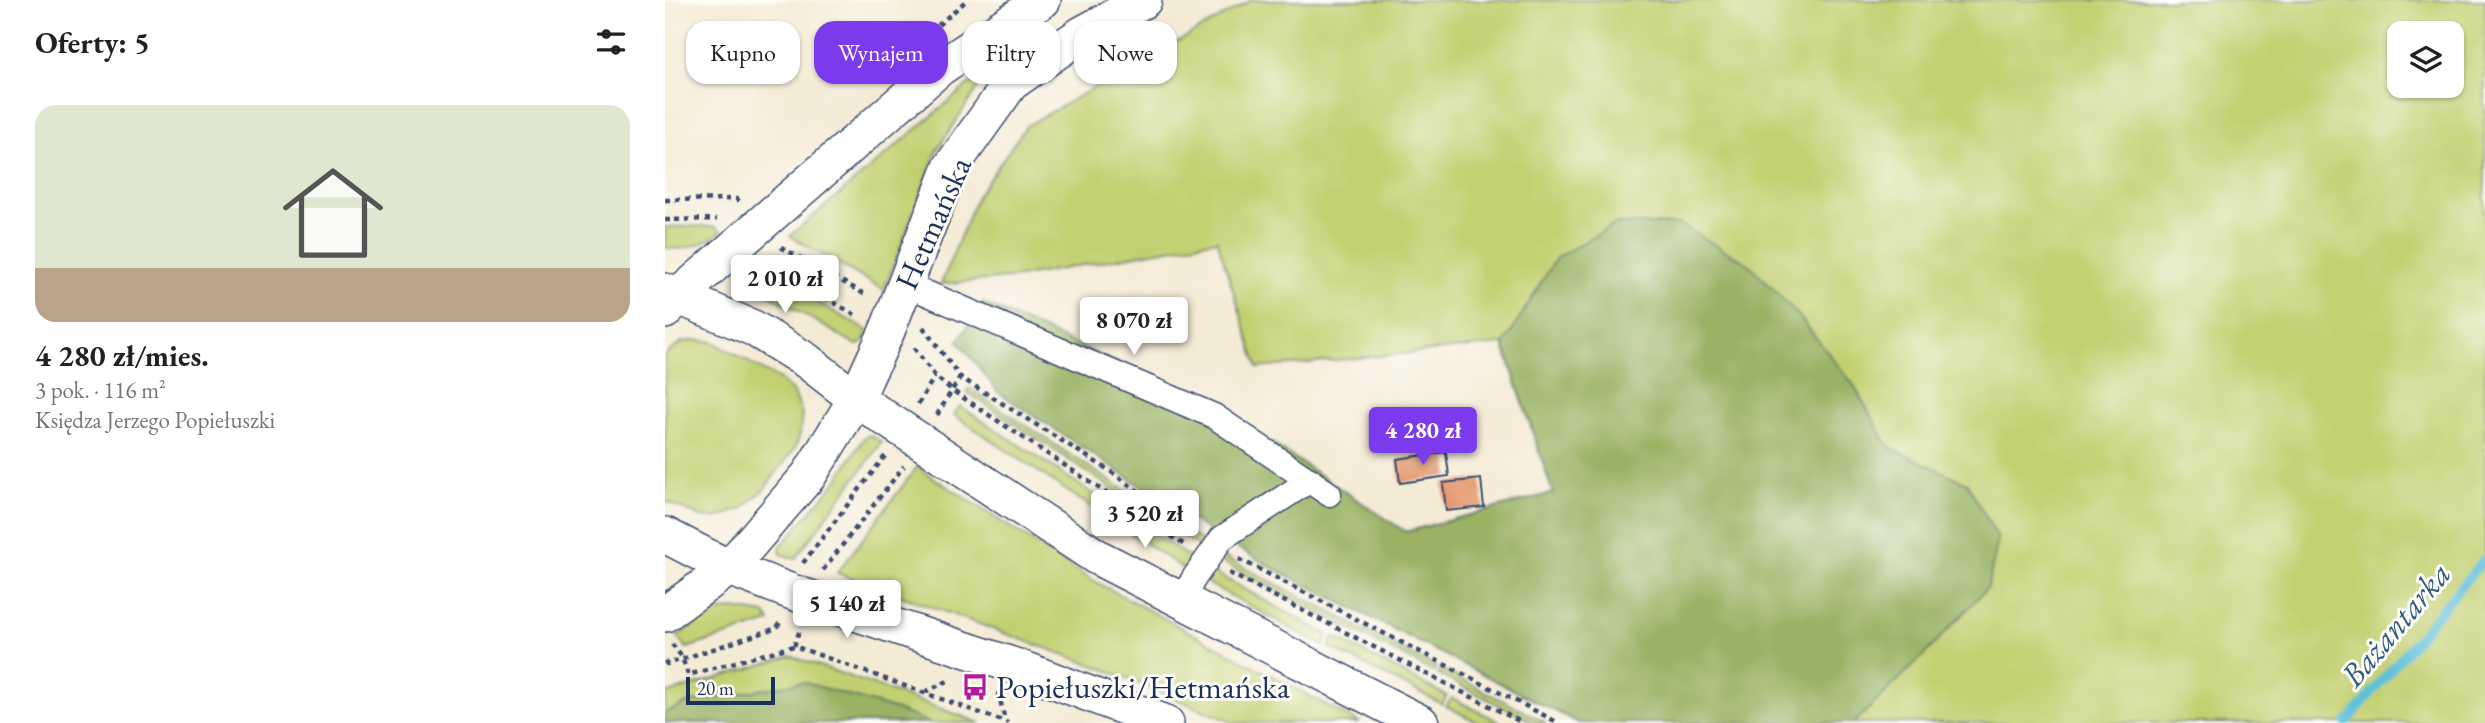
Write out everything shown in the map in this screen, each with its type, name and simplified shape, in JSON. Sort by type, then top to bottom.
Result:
[{"type":"main road","points":[[669,299],[940,68],[1043,0]]},
{"type":"main road","points":[[1093,21],[1110,0]]},
{"type":"main road","name":"Hetmańska","points":[[1106,21],[1144,0]]},
{"type":"main road","name":"Hetmańska","points":[[665,614],[729,568],[809,475],[856,399],[896,308],[951,167],[1011,83],[1074,40]]},
{"type":"main road","points":[[669,299],[753,328],[807,361],[856,399],[1097,557],[1421,723]]},
{"type":"main road","points":[[665,535],[729,568],[1018,667],[1166,723]]},
{"type":"street","points":[[896,308],[1214,416],[1319,487],[1222,538],[1182,600]]},
{"type":"path","points":[[665,200],[737,199],[762,261],[870,324],[896,308]]},
{"type":"path","points":[[665,220],[718,219],[752,231],[878,302],[917,318],[960,377],[1107,469],[1217,547],[1274,579],[1559,723]]},
{"type":"path","points":[[666,663],[777,628],[904,466],[911,435],[935,376],[905,337],[896,308]]},
{"type":"path","points":[[795,646],[804,561],[886,455],[911,435],[960,377]]},
{"type":"path","points":[[682,657],[688,675],[795,646],[1007,723]]},
{"type":"path","points":[[924,693],[952,678],[963,682]]},
{"type":"path","points":[[987,691],[999,695],[1007,723]]},
{"type":"green space","points":[[1252,0],[2485,0],[2485,723],[1579,723],[1271,567],[1553,493],[1503,344],[1258,368],[1217,240],[1019,277],[941,284],[977,196],[1026,126],[1101,84],[1177,84],[1177,42]]},
{"type":"green space","points":[[969,84],[980,84],[937,150],[884,290],[790,236]]},
{"type":"green space","points":[[1616,224],[1679,224],[1749,264],[1797,314],[1853,384],[1889,447],[1967,483],[1998,539],[1988,587],[1926,653],[1854,723],[1579,723],[1271,567],[1209,531],[998,392],[958,341],[983,303],[1217,407],[1406,532],[1553,493],[1504,344],[1556,258]]},
{"type":"green space","points":[[714,226],[722,231],[703,242],[680,249],[665,247],[665,227]]},
{"type":"green space","points":[[755,267],[868,331],[863,343],[855,344],[748,282],[747,275]]},
{"type":"green space","points":[[682,342],[713,342],[780,380],[794,393],[802,414],[795,448],[764,489],[742,509],[716,518],[701,517],[665,501],[665,355]]},
{"type":"green space","points":[[969,388],[1207,545],[1203,549],[967,392]]},
{"type":"green space","points":[[960,406],[1195,561],[1185,570],[954,415]]},
{"type":"green space","points":[[870,435],[882,442],[795,559],[781,554],[780,547],[835,483],[864,438]]},
{"type":"green space","points":[[917,467],[1092,580],[1360,723],[1234,723],[1104,669],[837,573]]},
{"type":"green space","points":[[1222,556],[1436,667],[1434,672],[1246,575],[1219,560]]},
{"type":"green space","points":[[1213,572],[1328,635],[1324,646],[1209,584],[1209,577]]},
{"type":"green space","points":[[735,609],[765,614],[770,622],[687,648],[677,637],[713,612]]},
{"type":"green space","points":[[1334,637],[1447,696],[1442,704],[1329,647]]},
{"type":"green space","points":[[791,656],[981,723],[665,723],[665,694]]},
{"type":"green space","points":[[1441,669],[1546,723],[1535,723],[1438,674]]},
{"type":"green space","points":[[803,682],[897,710],[929,723],[665,723],[665,713],[687,703]]},
{"type":"green space","points":[[1452,698],[1502,723],[1479,723],[1446,706]]},
{"type":"building","points":[[1148,299],[1152,326],[1103,332],[1099,305]]},
{"type":"building","points":[[1465,415],[1469,446],[1439,450],[1435,419]]},
{"type":"building","points":[[1446,452],[1449,476],[1400,483],[1397,459]]},
{"type":"building","points":[[1481,479],[1484,507],[1446,511],[1443,483]]},
{"type":"waterway","name":"Bażantarka","points":[[2346,723],[2485,558]]},
{"type":"place","name":"Popiełuszki/Hetmańska","points":[[975,687]]}]
